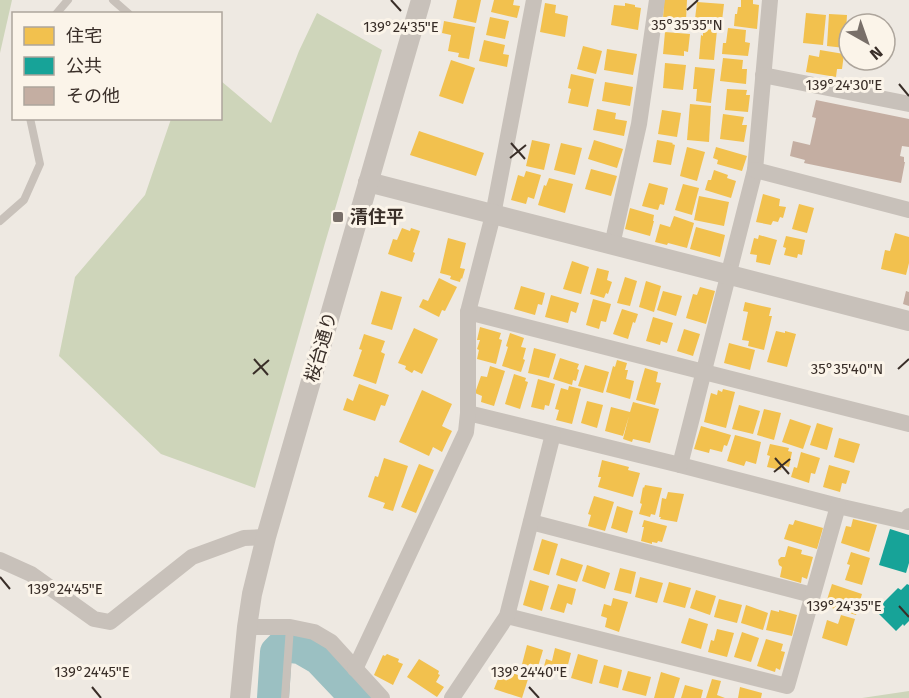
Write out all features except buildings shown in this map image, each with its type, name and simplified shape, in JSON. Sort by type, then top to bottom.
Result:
[{"type":"street","name":"桜台通り","points":[[240,698],[252,594],[266,537],[421,0]]},
{"type":"street","points":[[355,669],[466,432],[468,312],[493,215],[534,0]]},
{"type":"street","points":[[612,245],[639,124],[657,0]]},
{"type":"street","points":[[680,465],[755,170],[770,0]]},
{"type":"street","points":[[763,75],[909,104]]},
{"type":"street","points":[[755,170],[909,210]]},
{"type":"street","points":[[368,182],[909,321]]},
{"type":"street","points":[[468,312],[909,424]]},
{"type":"street","points":[[468,413],[838,506],[908,522],[909,516]]},
{"type":"street","points":[[452,698],[507,616],[554,434]]},
{"type":"street","points":[[507,616],[787,686],[838,506]]},
{"type":"street","points":[[531,522],[812,595]]},
{"type":"street","points":[[0,560],[31,574],[94,619],[110,622],[192,557],[244,538],[266,537]]},
{"type":"street","points":[[247,627],[290,633],[314,632],[331,642],[382,698]]},
{"type":"lane","points":[[58,12],[68,0]]},
{"type":"lane","points":[[113,0],[127,12]]},
{"type":"lane","points":[[0,221],[24,200],[40,164],[30,120]]},
{"type":"lane","points":[[285,698],[290,633]]},
{"type":"green space","points":[[0,0],[12,0],[0,53]]},
{"type":"green space","points":[[317,13],[382,50],[255,488],[161,454],[59,356],[75,277],[145,195],[171,120],[222,120],[222,82],[271,123],[299,51]]},
{"type":"green space","points":[[909,691],[909,698],[862,698]]},
{"type":"water","points":[[280,641],[301,641],[320,651],[336,666],[361,698],[350,698],[314,660],[299,654],[281,653]]},
{"type":"waterway","points":[[273,698],[276,652],[282,646],[300,648],[319,659],[356,698]]},
{"type":"place","name":"清住平","points":[[338,217]]}]
